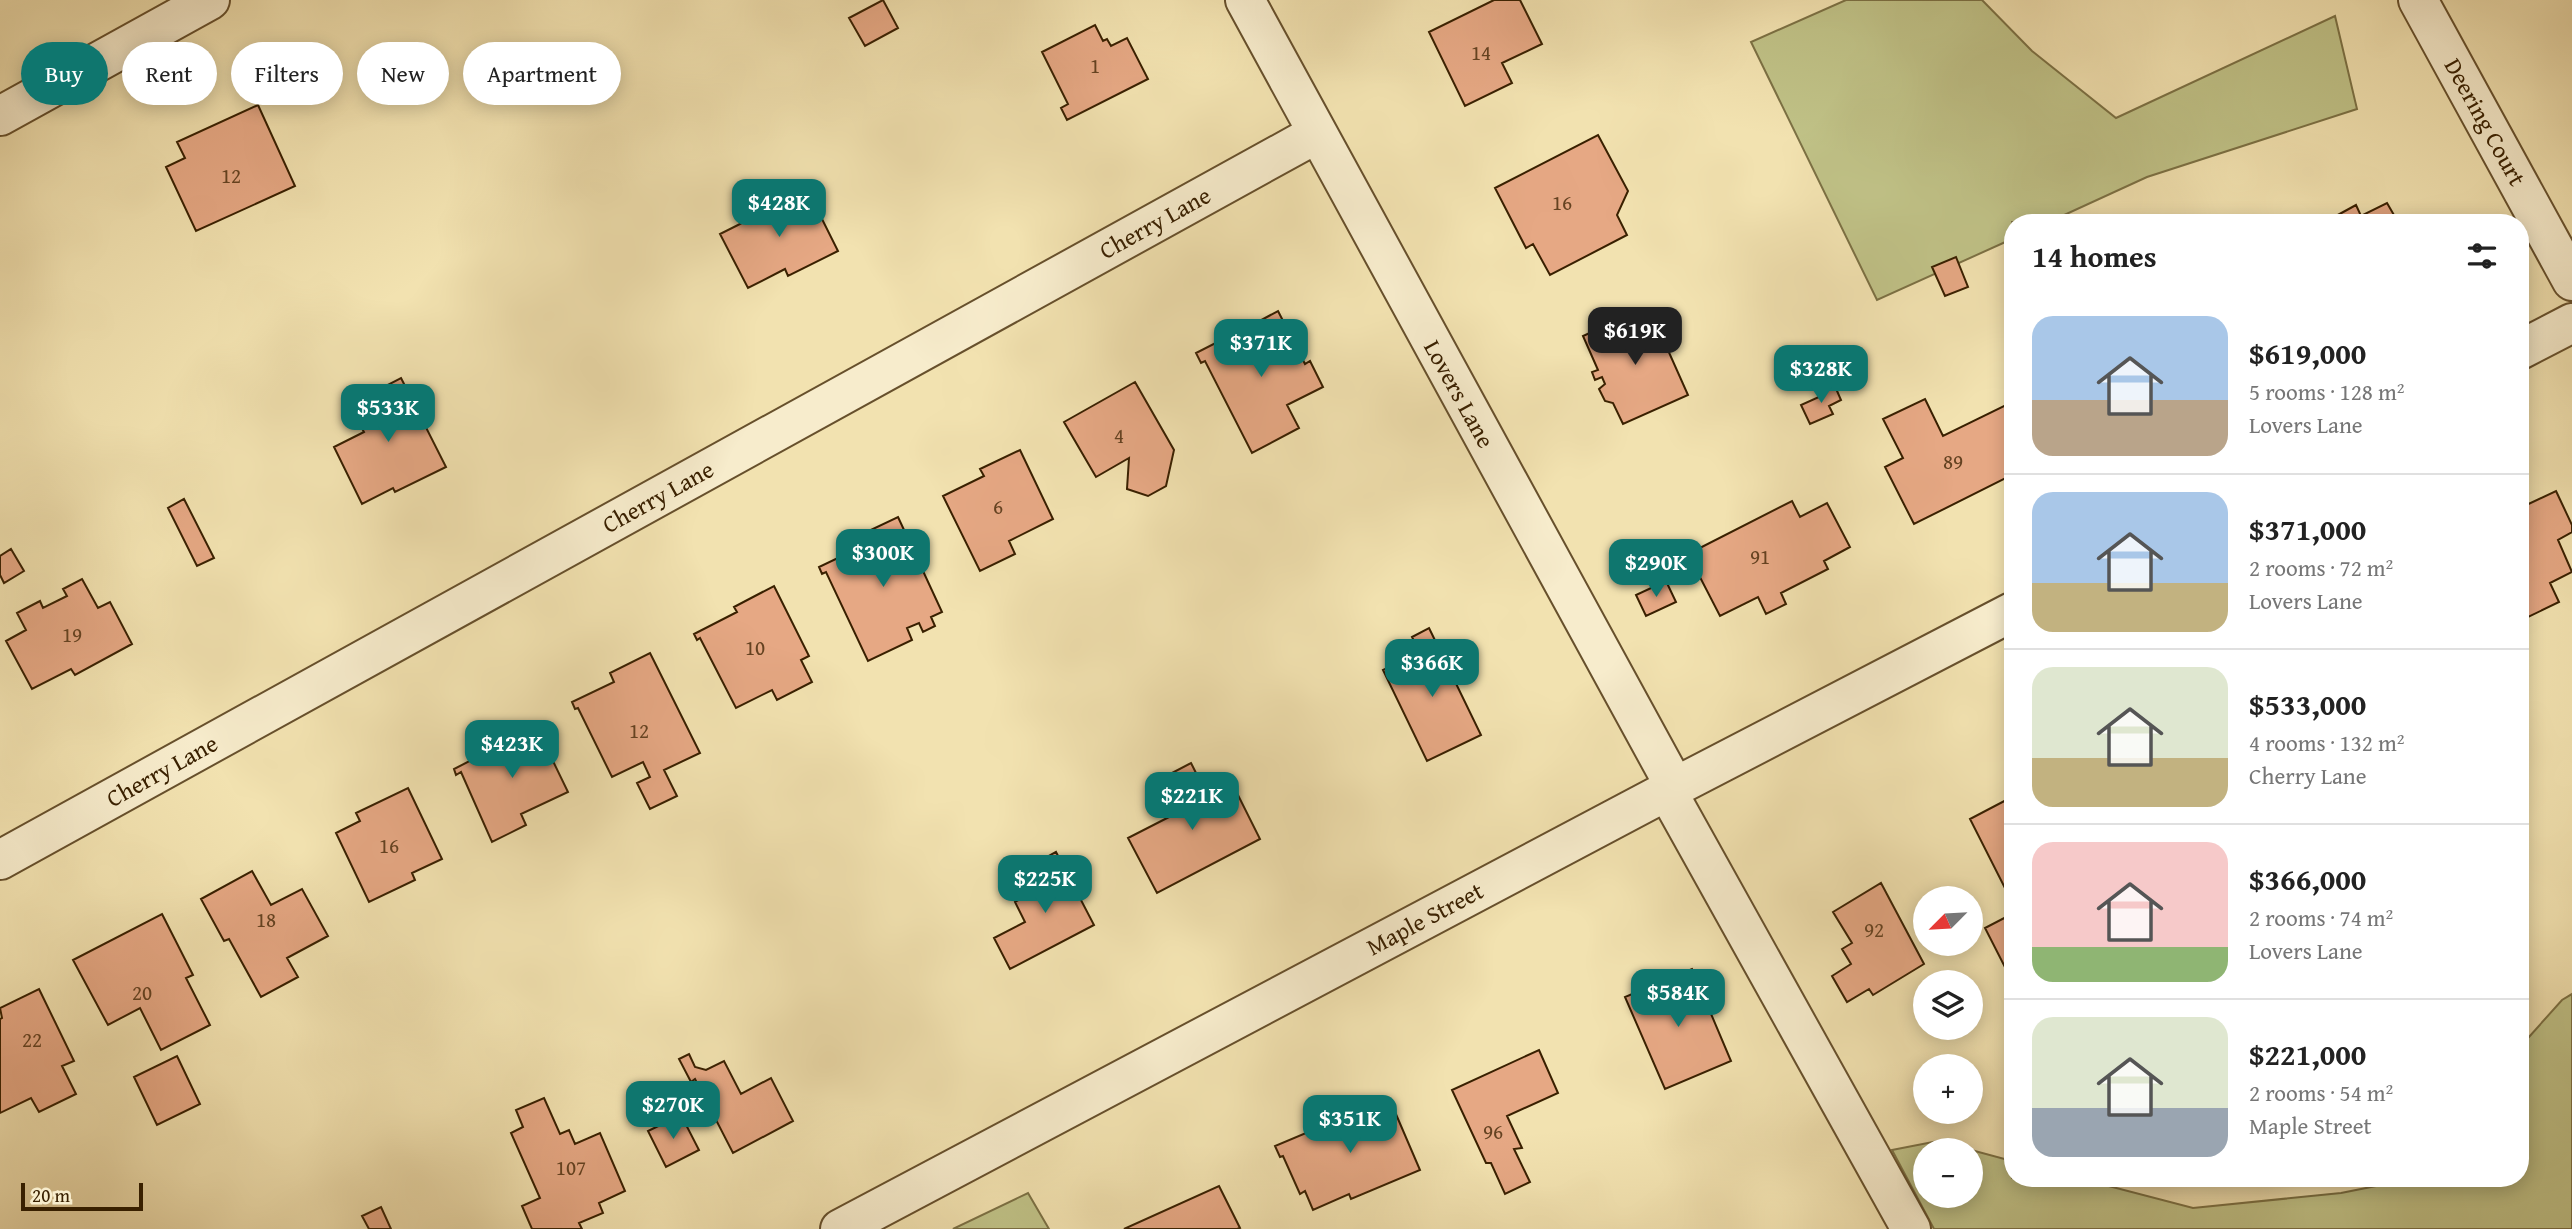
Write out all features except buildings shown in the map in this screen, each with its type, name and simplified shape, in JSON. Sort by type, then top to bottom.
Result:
[{"type":"street","points":[[0,116],[210,0]]},
{"type":"street","name":"Lovers Lane","points":[[1245,0],[1911,1229]]},
{"type":"street","name":"Deering Court","points":[[2418,0],[2572,281]]},
{"type":"street","name":"Cherry Lane","points":[[0,860],[1317,134]]},
{"type":"street","points":[[2529,345],[2572,323]]},
{"type":"street","name":"Maple Street","points":[[840,1229],[1671,789],[2004,616]]},
{"type":"green space","points":[[1846,0],[1982,0],[2032,51],[2116,118],[2335,16],[2357,109],[2147,177],[2066,214],[2004,214],[2004,243],[1877,300],[1751,42]]},
{"type":"green space","points":[[2572,994],[2572,1229],[1934,1229],[1923,1208],[1983,1208],[1983,1153],[2004,1159],[2004,1187],[2112,1187],[2193,1208],[2341,1193],[2371,1187],[2529,1187],[2529,1037],[2562,1000]]},
{"type":"green space","points":[[1913,1146],[1913,1190],[1892,1150]]},
{"type":"green space","points":[[1028,1193],[1049,1229],[953,1229]]}]
